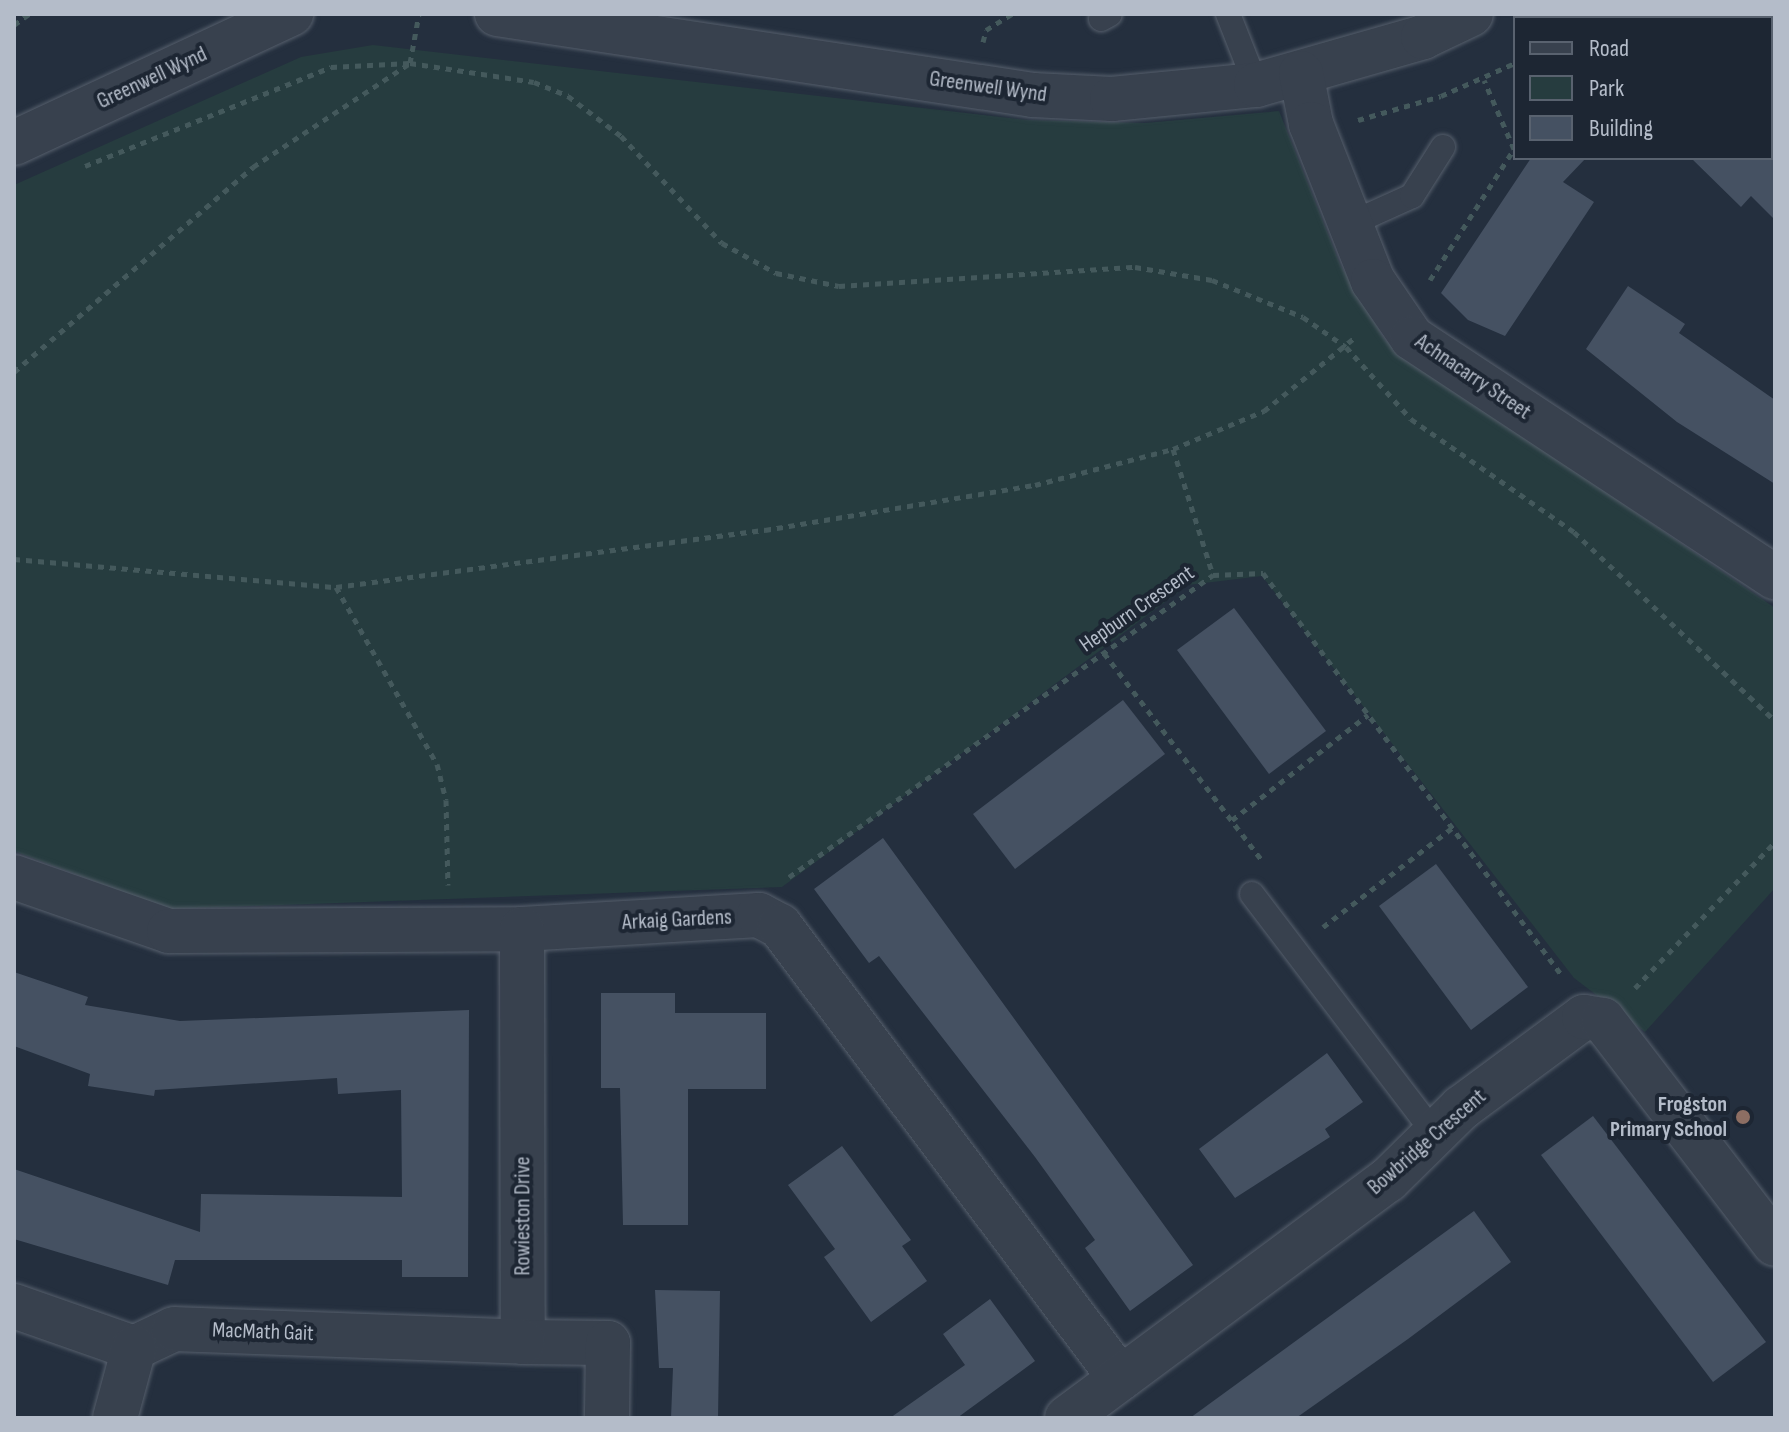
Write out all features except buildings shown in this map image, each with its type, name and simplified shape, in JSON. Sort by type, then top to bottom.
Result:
[{"type":"street","name":"Greenwell Wynd","points":[[14,143],[291,14]]},
{"type":"street","name":"Greenwell Wynd","points":[[499,14],[1033,95],[1112,99],[1256,85],[1301,73],[1471,14]]},
{"type":"street","name":"Achnacarry Street","points":[[1301,73],[1315,133],[1350,224],[1391,309],[1412,338],[1775,577]]},
{"type":"street","name":"Arkaig Gardens","points":[[14,877],[169,931],[522,929],[759,915],[780,926],[1120,1378]]},
{"type":"street","name":"Rowieston Drive","points":[[522,929],[523,1342]]},
{"type":"street","name":"Bowbridge Crescent","points":[[1067,1418],[1388,1180],[1435,1134],[1594,1019]]},
{"type":"street","points":[[1594,1019],[1775,1244]]},
{"type":"street","points":[[14,1306],[134,1348],[115,1418]]},
{"type":"street","name":"MacMath Gait","points":[[134,1348],[174,1329],[523,1342]]},
{"type":"street","points":[[523,1342],[608,1343],[607,1418]]},
{"type":"lane","points":[[1228,14],[1256,85]]},
{"type":"lane","points":[[1350,224],[1412,196],[1443,147]]},
{"type":"lane","points":[[1252,894],[1435,1134]]},
{"type":"path","points":[[14,25],[29,14]]},
{"type":"path","points":[[14,372],[253,167],[410,63],[419,14]]},
{"type":"path","points":[[71,172],[331,67],[410,63],[534,82],[568,96],[621,136],[722,243],[776,273],[839,286],[1135,267],[1212,280],[1303,317],[1346,347],[1411,419],[1574,532],[1775,721]]},
{"type":"path","points":[[1315,133],[1484,80],[1513,64]]},
{"type":"path","points":[[1484,80],[1513,147]]},
{"type":"path","points":[[14,559],[336,587],[765,530],[1035,485],[1173,449],[1264,411],[1434,275],[1513,151]]},
{"type":"path","points":[[1173,449],[1213,575]]},
{"type":"path","name":"Hepburn Crescent","points":[[759,915],[783,881],[1213,575],[1263,573],[1594,1019]]},
{"type":"path","points":[[336,587],[437,764],[446,800],[448,930]]},
{"type":"path","points":[[1104,653],[1266,866]]},
{"type":"path","points":[[1232,820],[1368,715]]},
{"type":"path","points":[[1294,949],[1452,828]]},
{"type":"path","points":[[1594,1019],[1775,842]]},
{"type":"green space","points":[[373,45],[1027,120],[1145,123],[1279,111],[1340,264],[1385,340],[1775,608],[1775,888],[1645,1032],[1574,978],[1262,576],[1188,585],[782,887],[168,909],[14,851],[14,185],[301,57]]},
{"type":"place","name":"Frogston Primary School","points":[[1743,1117]]}]
